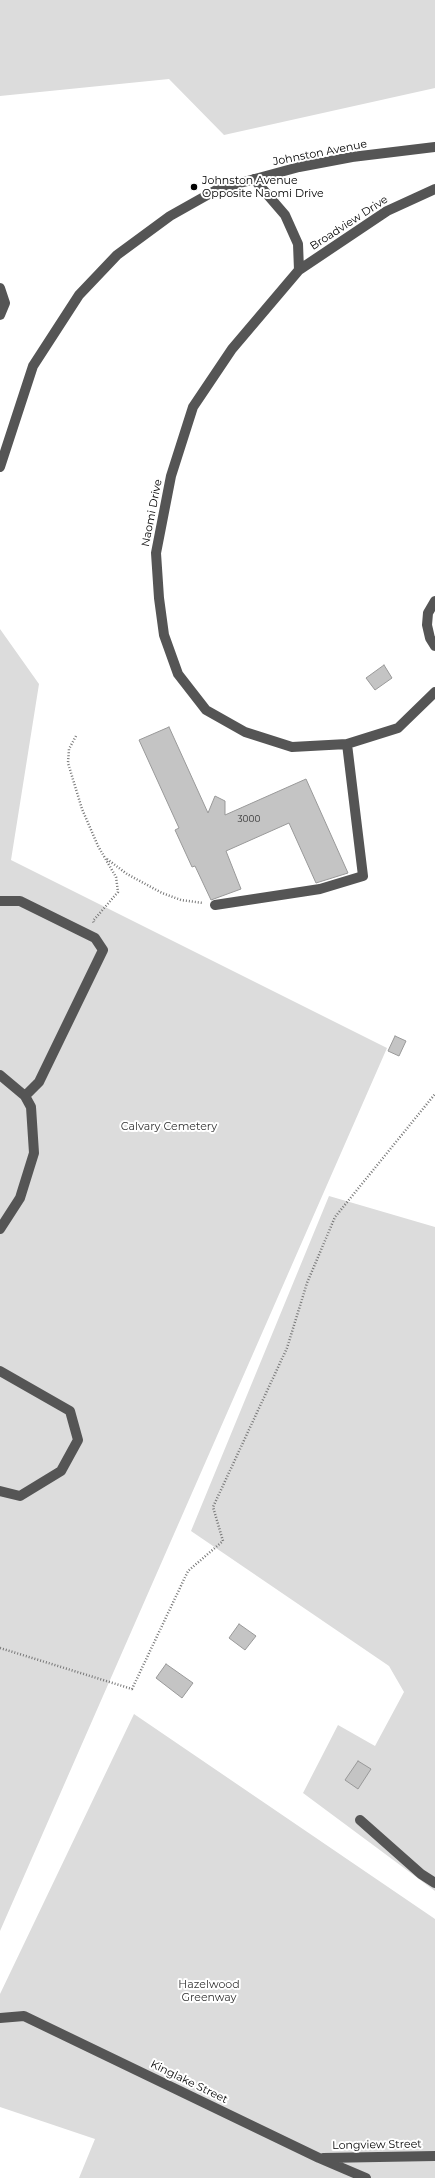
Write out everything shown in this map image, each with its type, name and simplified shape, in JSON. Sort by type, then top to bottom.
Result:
[{"type":"street","name":"Johnston Avenue","points":[[0,467],[4,444],[33,366],[79,295],[117,255],[170,216],[218,189],[299,166],[352,157],[435,148]]},
{"type":"street","points":[[254,179],[286,215],[298,244],[299,270]]},
{"type":"street","name":"Broadview Drive","points":[[299,270],[387,211],[435,189]]},
{"type":"street","name":"Naomi Drive","points":[[299,270],[232,349],[193,407],[171,476],[156,553],[159,598],[164,635],[178,674],[206,710],[244,732],[292,747],[347,744],[398,728],[435,692]]},
{"type":"street","points":[[0,288],[5,303],[0,315]]},
{"type":"street","points":[[435,601],[428,613],[427,625],[430,638],[435,646]]},
{"type":"street","points":[[215,905],[320,889],[363,876],[347,744]]},
{"type":"street","points":[[0,901],[20,901],[95,938],[103,950],[40,1082],[25,1096]]},
{"type":"street","points":[[0,1074],[25,1096],[31,1107],[34,1153],[20,1198],[0,1229]]},
{"type":"street","points":[[0,1371],[70,1411],[78,1440],[60,1471],[20,1496],[0,1492]]},
{"type":"street","points":[[360,1820],[421,1874],[435,1883]]},
{"type":"street","name":"Kinglake Street","points":[[0,2018],[24,2016],[319,2158],[366,2178]]},
{"type":"street","name":"Longview Street","points":[[319,2158],[435,2156]]},
{"type":"path","points":[[76,736],[69,749],[68,763],[82,809],[98,846],[116,877],[118,892],[93,921],[95,938]]},
{"type":"path","points":[[105,858],[127,874],[162,893],[181,900],[215,905]]},
{"type":"path","points":[[0,1648],[132,1689],[188,1571],[223,1541],[213,1507],[287,1348],[307,1283],[335,1217],[435,1094]]},
{"type":"green space","points":[[0,0],[435,0],[435,88],[224,135],[169,79],[0,96]]},
{"type":"green space","name":"Calvary Cemetery","points":[[0,629],[39,684],[11,860],[387,1048],[0,1931]]},
{"type":"green space","points":[[329,1196],[435,1227],[435,1891],[303,1793],[338,1725],[375,1746],[404,1692],[389,1666],[191,1531]]},
{"type":"green space","name":"Hazelwood Greenway","points":[[134,1714],[435,1919],[435,2178],[79,2178],[95,2139],[0,2107],[0,1994]]},
{"type":"building","points":[[384,665],[392,678],[375,690],[366,678]]},
{"type":"building","points":[[169,727],[208,813],[215,796],[225,801],[225,815],[306,779],[348,873],[316,883],[289,823],[226,851],[241,889],[211,900],[195,866],[192,867],[175,830],[179,828],[139,740]]},
{"type":"building","points":[[395,1036],[406,1041],[399,1056],[388,1051]]},
{"type":"building","points":[[239,1624],[256,1636],[245,1650],[229,1638]]},
{"type":"building","points":[[166,1664],[193,1683],[182,1698],[156,1678]]},
{"type":"building","points":[[358,1761],[371,1769],[358,1789],[345,1780]]},
{"type":"place","name":"Johnston Avenue Opposite Naomi Drive","points":[[194,187]]}]
